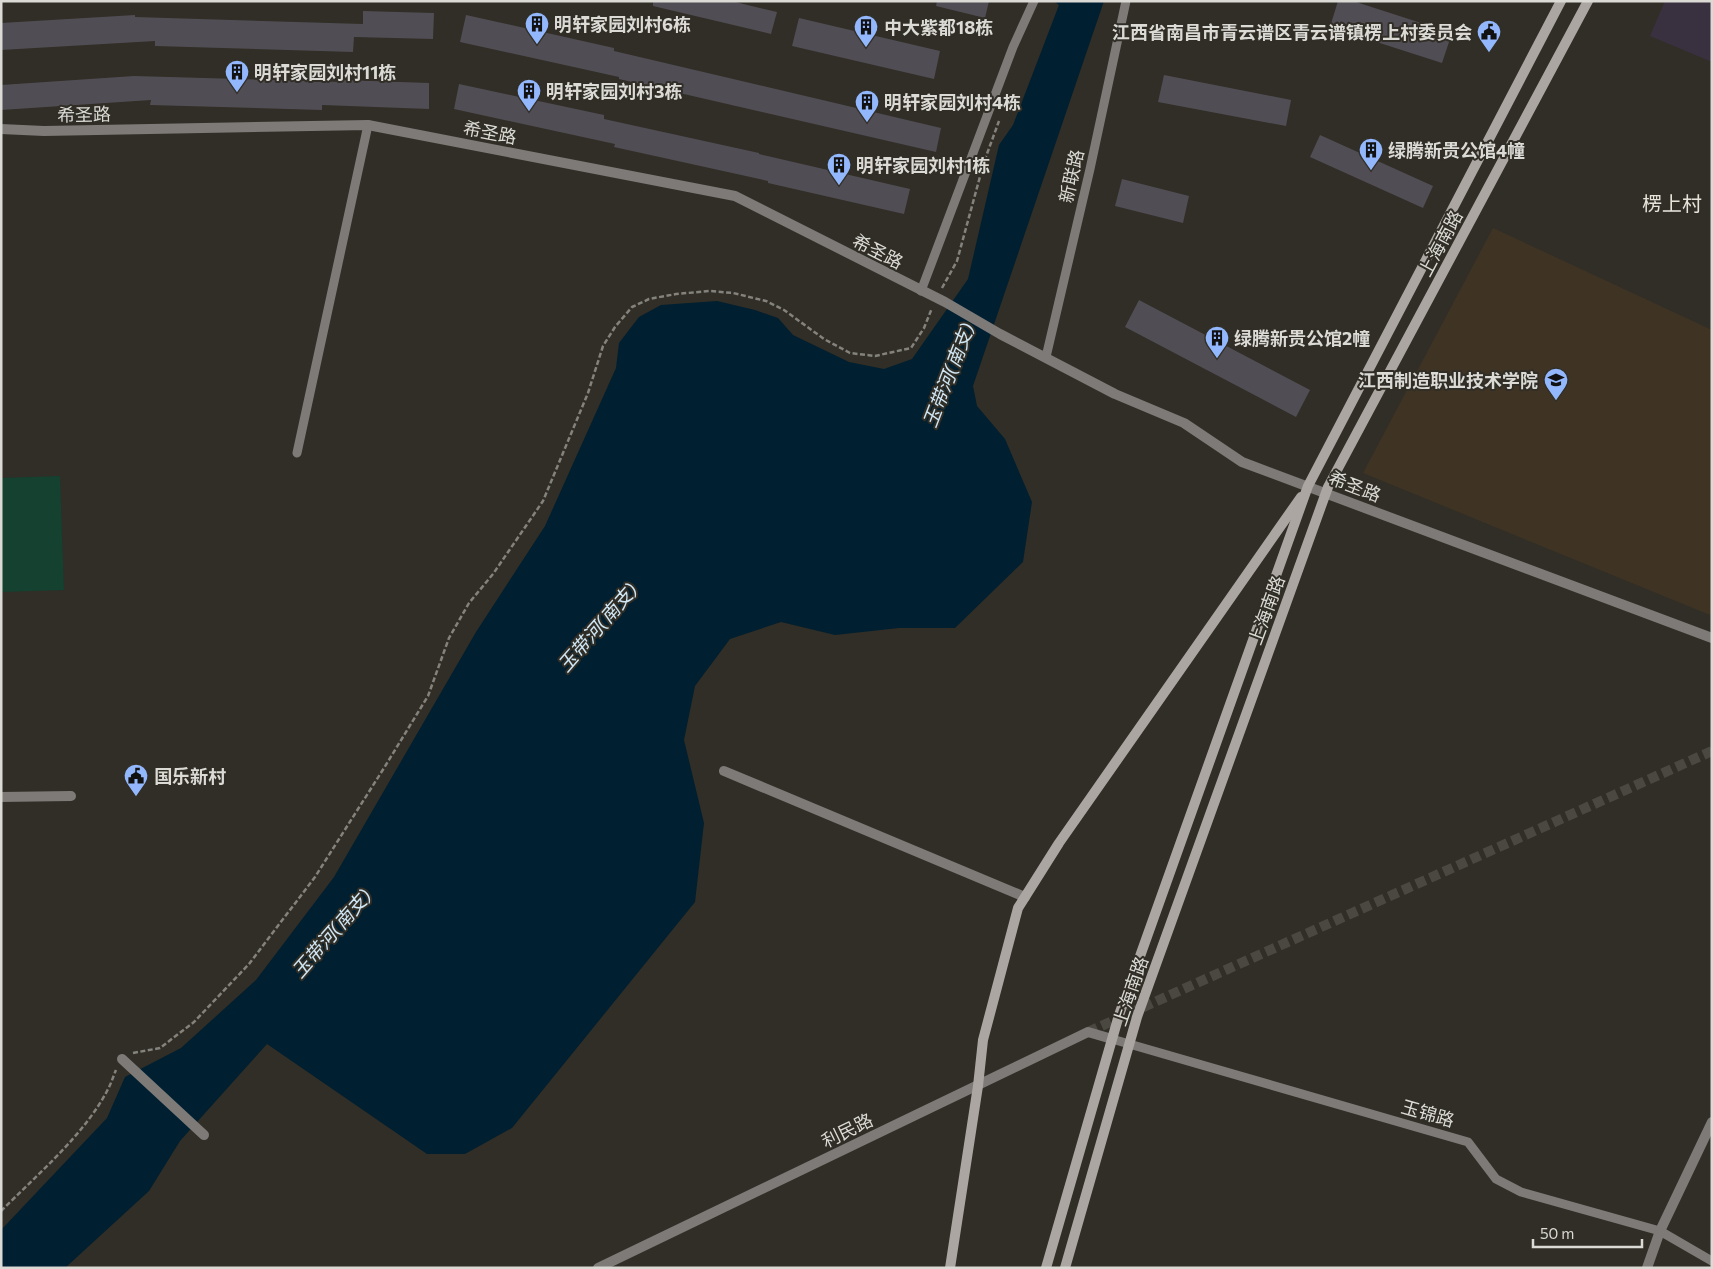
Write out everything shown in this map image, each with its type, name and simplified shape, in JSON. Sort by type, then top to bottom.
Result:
[{"type":"main road","name":"上海南路","points":[[950,1268],[978,1086],[983,1040],[1018,908],[1059,843],[1308,486],[1561,1]]},
{"type":"main road","name":"上海南路","points":[[1065,1268],[1140,1008],[1326,492],[1588,1]]},
{"type":"main road","name":"上海南路","points":[[1046,1268],[1122,1005],[1308,486]]},
{"type":"street","name":"希圣路","points":[[1,129],[44,131],[368,125],[735,196],[940,300],[1000,334],[1115,394],[1184,422],[1242,462],[1712,638]]},
{"type":"street","points":[[724,771],[1025,897]]},
{"type":"street","points":[[1,797],[71,796]]},
{"type":"street","name":"利民路","points":[[598,1268],[1088,1032],[1112,1039]]},
{"type":"street","points":[[122,1059],[204,1134]]},
{"type":"street","points":[[1647,1268],[1660,1231],[1712,1122]]},
{"type":"lane","points":[[921,291],[1013,47],[1034,1]]},
{"type":"lane","name":"新联路","points":[[1046,357],[1090,169],[1126,1]]},
{"type":"lane","points":[[297,453],[368,125]]},
{"type":"lane","name":"玉锦路","points":[[1112,1039],[1468,1142],[1496,1179],[1521,1192],[1660,1231],[1712,1260]]},
{"type":"path","points":[[1,1211],[67,1146],[96,1109],[122,1059],[130,1053],[160,1048],[194,1022],[249,964],[315,877],[428,696],[449,638],[469,603],[494,574],[543,501],[588,393],[603,346],[615,327],[632,307],[649,299],[676,294],[710,291],[733,293],[766,301],[784,310],[824,339],[850,353],[875,356],[911,348],[940,300],[957,261],[984,162],[1000,117]]},
{"type":"shaded area","points":[[1665,1],[1712,1],[1712,62],[1650,36]]},
{"type":"shaded area","name":"江西制造职业技术学院","points":[[1493,228],[1712,330],[1712,610],[1710,615],[1363,473]]},
{"type":"green space","points":[[60,476],[64,590],[1,592],[1,478]]},
{"type":"water","name":"玉带河(南支)","points":[[1054,1],[1104,1],[973,386],[977,406],[1005,439],[1032,502],[1023,562],[955,628],[899,628],[835,635],[781,622],[730,639],[695,686],[684,740],[704,823],[695,902],[512,1128],[465,1154],[427,1154],[267,1044],[180,1141],[149,1191],[65,1268],[1,1268],[1,1230],[107,1118],[125,1077],[181,1048],[256,980],[334,877],[476,632],[545,526],[616,368],[619,343],[639,317],[661,305],[717,301],[755,310],[778,318],[793,335],[849,362],[884,369],[912,359],[968,279],[999,145],[1013,125],[1059,5]]},
{"type":"building","points":[[653,1],[731,1],[777,12],[771,34],[653,6]]},
{"type":"building","points":[[937,1],[989,1],[985,18],[936,6]]},
{"type":"building","points":[[1338,1],[1353,1],[1452,33],[1442,63],[1330,27]]},
{"type":"building","points":[[363,11],[434,13],[433,39],[354,37],[353,52],[155,46],[155,41],[1,50],[1,23],[135,15],[135,17],[363,24]]},
{"type":"building","points":[[466,15],[614,48],[614,51],[941,128],[936,152],[619,79],[619,77],[460,42]]},
{"type":"building","name":"中大紫都18栋","points":[[799,18],[940,51],[934,79],[792,46]]},
{"type":"building","points":[[1164,75],[1291,100],[1286,126],[1158,102]]},
{"type":"building","points":[[134,76],[429,83],[429,109],[322,105],[322,110],[150,105],[151,100],[1,110],[1,85]]},
{"type":"building","points":[[459,84],[604,115],[604,119],[910,189],[904,214],[768,183],[768,181],[614,147],[615,144],[454,109]]},
{"type":"building","name":"绿腾新贵公馆4幢","points":[[1320,135],[1433,186],[1423,208],[1310,157]]},
{"type":"building","points":[[1122,179],[1189,196],[1183,223],[1115,206]]},
{"type":"building","name":"绿腾新贵公馆2幢","points":[[1139,300],[1310,390],[1296,417],[1125,327]]},
{"type":"tunnel","points":[[1088,1032],[1712,751]]},
{"type":"place","name":"明轩家园刘村6栋","points":[[537,45]]},
{"type":"place","name":"中大紫都18栋","points":[[866,48]]},
{"type":"place","name":"江西省南昌市青云谱区青云谱镇楞上村委员会","points":[[1489,53]]},
{"type":"place","name":"明轩家园刘村11栋","points":[[237,93]]},
{"type":"place","name":"明轩家园刘村3栋","points":[[529,112]]},
{"type":"place","name":"明轩家园刘村4栋","points":[[867,123]]},
{"type":"place","name":"绿腾新贵公馆4幢","points":[[1371,171]]},
{"type":"place","name":"明轩家园刘村1栋","points":[[839,186]]},
{"type":"place","name":"绿腾新贵公馆2幢","points":[[1217,359]]},
{"type":"place","name":"江西制造职业技术学院","points":[[1556,401]]},
{"type":"place","name":"国乐新村","points":[[136,797]]},
{"type":"district","name":"楞上村","points":[[1672,203]]}]
